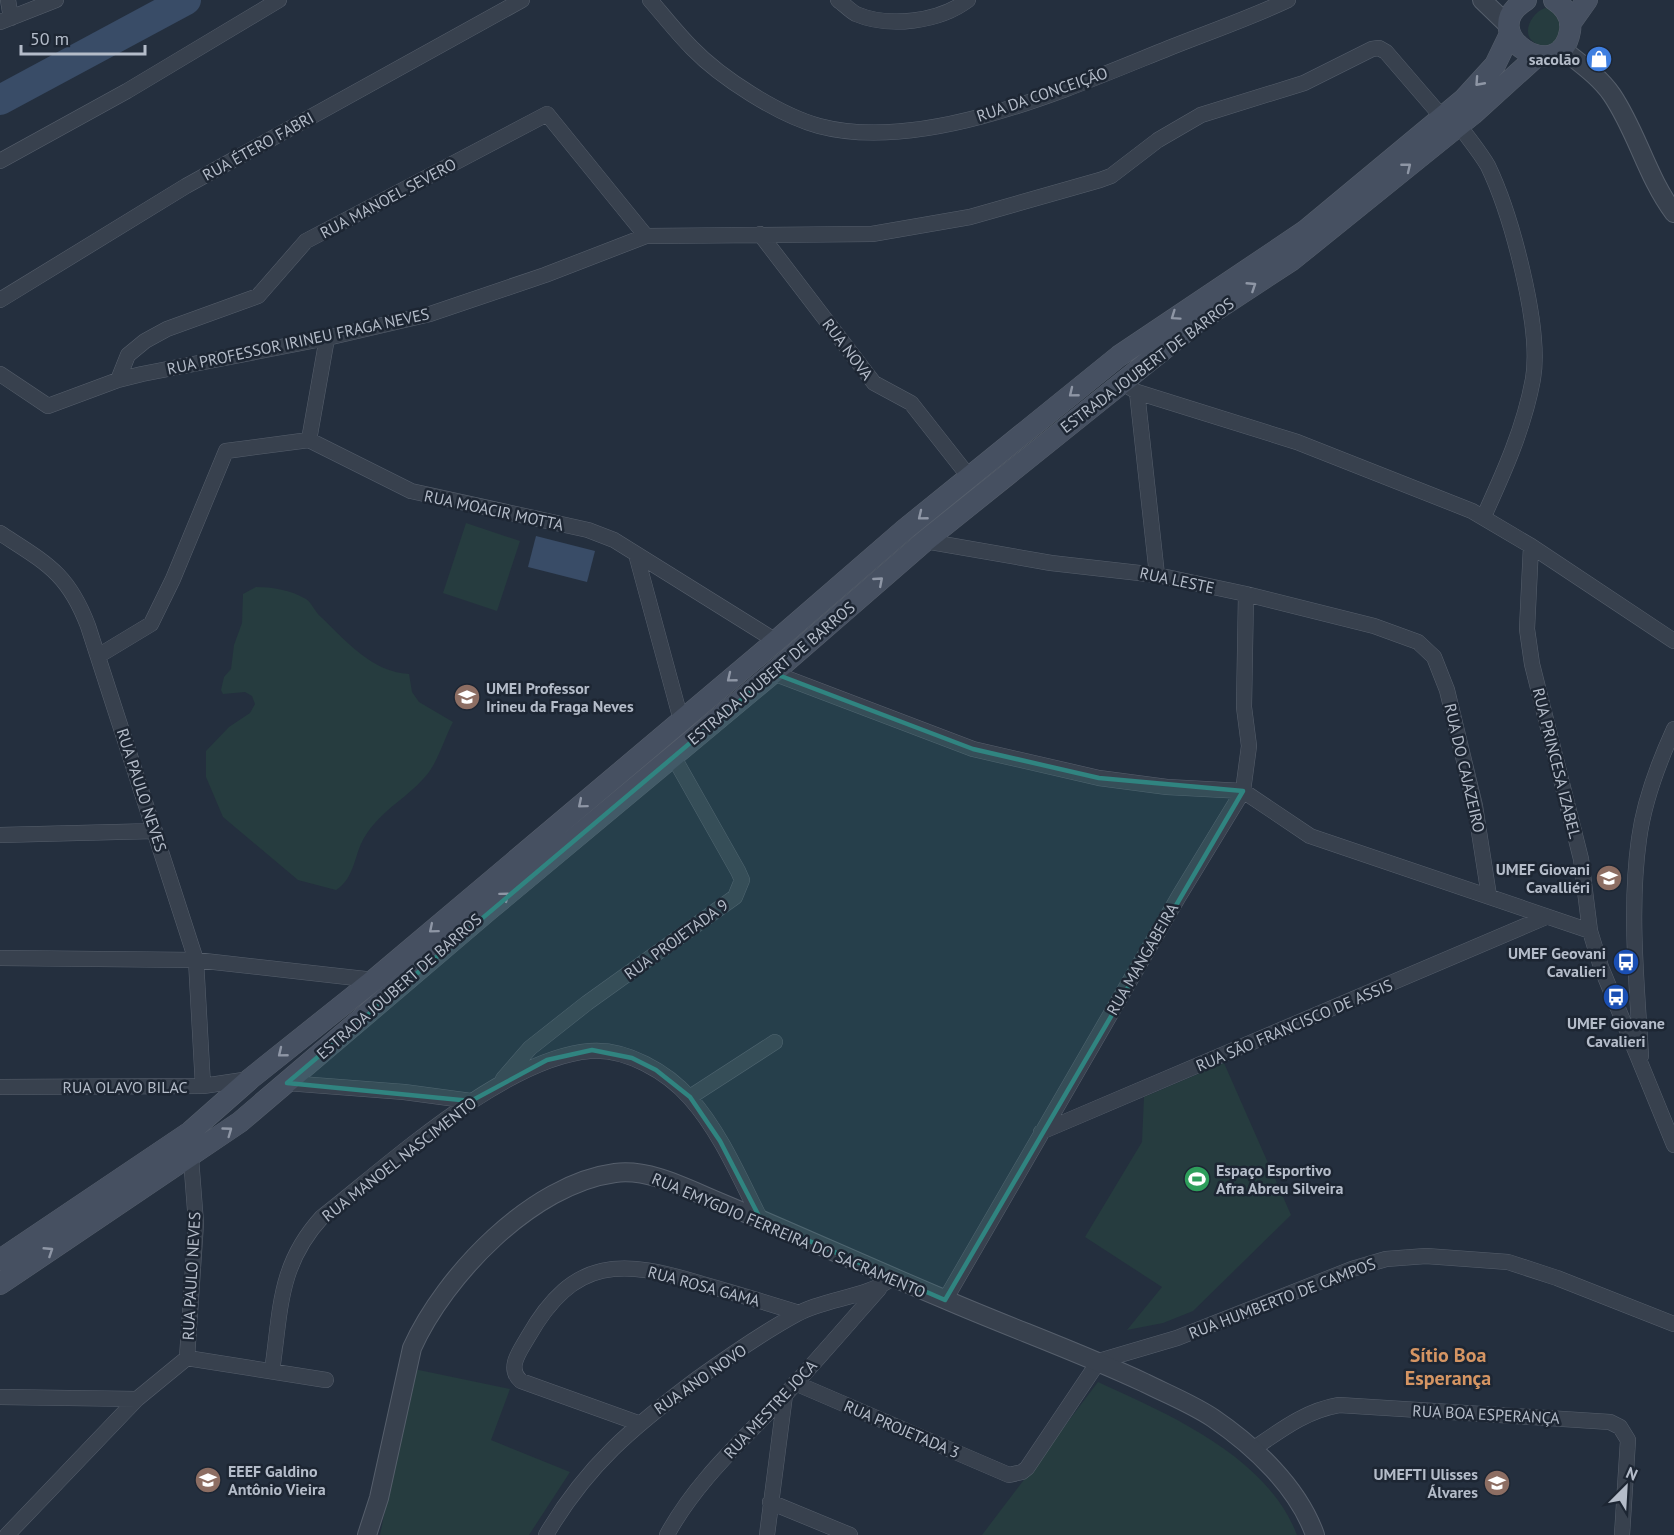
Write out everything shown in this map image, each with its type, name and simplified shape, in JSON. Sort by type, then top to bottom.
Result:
[{"type":"main road","name":"ESTRADA JOUBERT DE BARROS","points":[[0,1284],[191,1158],[240,1122],[773,673],[925,541],[1129,387],[1199,321],[1292,260],[1450,121],[1464,99],[1495,64],[1510,30],[1512,14],[1526,0]]},
{"type":"main road","points":[[1554,0],[1562,5],[1570,24]]},
{"type":"main road","points":[[1510,30],[1516,45],[1526,53],[1538,56],[1550,55],[1561,48],[1569,33],[1570,24],[1587,0]]},
{"type":"main road","name":"ESTRADA JOUBERT DE BARROS","points":[[0,1260],[190,1132],[249,1079],[374,980],[681,720],[1119,356],[1305,231],[1538,56]]},
{"type":"street","points":[[8,0],[5,20],[56,0]]},
{"type":"street","points":[[0,162],[127,91],[279,0]]},
{"type":"street","name":"RUA ÉTERO FABRI","points":[[0,300],[186,186],[522,0]]},
{"type":"street","name":"RUA DA CONCEIÇÃO","points":[[650,0],[692,49],[713,66],[776,107],[818,125],[857,132],[900,132],[990,114],[1119,68],[1288,0]]},
{"type":"street","points":[[838,0],[855,14],[894,23],[924,18],[968,0]]},
{"type":"street","points":[[1482,0],[1510,30]]},
{"type":"street","name":"RUA PROFESSOR IRINEU FRAGA NEVES","points":[[0,374],[48,406],[118,380],[327,338],[430,314],[545,275],[646,236],[872,234],[970,217],[1060,193],[1111,176],[1158,140],[1202,115],[1304,83],[1372,49],[1379,48],[1386,52],[1450,121],[1487,165],[1509,218],[1532,326],[1534,377],[1520,434],[1484,516]]},
{"type":"street","points":[[1561,48],[1611,92],[1630,124],[1664,200],[1674,213]]},
{"type":"street","name":"RUA MANOEL SEVERO","points":[[118,380],[128,355],[145,341],[167,329],[258,296],[306,242],[547,114],[646,236]]},
{"type":"street","name":"RUA NOVA","points":[[760,234],[874,383],[911,403],[970,478]]},
{"type":"street","points":[[98,656],[151,624],[173,579],[226,452],[309,440],[327,338]]},
{"type":"street","points":[[1157,575],[1129,387],[1307,445],[1484,516],[1674,641]]},
{"type":"street","name":"RUA MOACIR MOTTA","points":[[309,440],[334,450],[411,491],[588,530],[614,540],[776,641]]},
{"type":"street","name":"RUA PAULO NEVES","points":[[0,533],[55,570],[69,585],[79,602],[195,960],[203,1086]]},
{"type":"street","name":"RUA LESTE","points":[[925,541],[1051,563],[1157,575],[1246,594],[1397,633],[1423,646]]},
{"type":"street","name":"RUA PRINCESA IZABEL","points":[[1531,546],[1527,629],[1532,664],[1581,859],[1590,931],[1601,967],[1674,1145]]},
{"type":"street","points":[[636,555],[681,720]]},
{"type":"street","name":"RUA MANGABEIRA","points":[[945,1300],[1041,1132],[1243,791],[1249,746],[1244,707],[1246,594]]},
{"type":"street","name":"RUA DO CAJAZEIRO","points":[[1423,646],[1434,657],[1448,690],[1475,806],[1489,896]]},
{"type":"street","points":[[773,673],[973,749],[1099,778],[1167,787],[1243,791],[1310,836],[1590,931]]},
{"type":"street","points":[[1641,1068],[1636,953],[1639,840],[1657,768],[1674,729]]},
{"type":"street","name":"RUA PROJETADA 9","points":[[498,1086],[530,1048],[587,1003],[735,897],[742,880],[673,756]]},
{"type":"street","points":[[0,835],[155,831]]},
{"type":"street","name":"RUA SÃO FRANCISCO DE ASSIS","points":[[1041,1132],[1546,917]]},
{"type":"street","points":[[0,958],[195,960],[374,980]]},
{"type":"street","points":[[690,1097],[775,1042]]},
{"type":"street","name":"RUA MANOEL NASCIMENTO","points":[[272,1371],[285,1281],[303,1237],[322,1217],[471,1101],[547,1060],[592,1050],[632,1058],[656,1070],[690,1097],[720,1141],[761,1220]]},
{"type":"street","name":"RUA OLAVO BILAC","points":[[0,1087],[203,1086],[249,1079]]},
{"type":"street","points":[[286,1083],[404,1092],[471,1101]]},
{"type":"street","name":"RUA PAULO NEVES","points":[[187,1358],[196,1223],[191,1158]]},
{"type":"street","name":"RUA EMYGDIO FERREIRA DO SACRAMENTO","points":[[367,1535],[379,1498],[412,1348],[422,1326],[438,1301],[507,1226],[534,1204],[585,1179],[617,1172],[648,1175],[761,1220],[945,1300],[1099,1361],[1210,1416],[1253,1449],[1297,1499],[1315,1535]]},
{"type":"street","points":[[0,1245],[23,1245]]},
{"type":"street","name":"RUA HUMBERTO DE CAMPOS","points":[[1099,1361],[1177,1338],[1352,1269],[1386,1259],[1426,1256],[1508,1262],[1557,1278],[1674,1324]]},
{"type":"street","name":"RUA ROSA GAMA","points":[[638,1423],[521,1381],[513,1368],[532,1330],[553,1300],[582,1278],[609,1269],[633,1267],[667,1273],[799,1313]]},
{"type":"street","name":"RUA ANO NOVO","points":[[546,1535],[582,1481],[638,1423],[732,1354],[799,1313],[879,1288],[894,1277]]},
{"type":"street","name":"RUA MESTRE JOCA","points":[[667,1535],[681,1509],[730,1450],[785,1395],[879,1288]]},
{"type":"street","points":[[7,1535],[137,1400],[187,1358],[326,1380]]},
{"type":"street","name":"RUA PROJETADA 3","points":[[795,1383],[1010,1475],[1027,1468],[1099,1361]]},
{"type":"street","points":[[767,1535],[785,1395]]},
{"type":"street","points":[[0,1397],[137,1400]]},
{"type":"street","name":"RUA BOA ESPERANÇA","points":[[1253,1449],[1296,1419],[1317,1409],[1339,1405],[1610,1422],[1620,1427],[1628,1440],[1622,1535]]},
{"type":"street","points":[[770,1502],[850,1535]]},
{"type":"highlighted area","points":[[773,673],[973,749],[1099,778],[1243,791],[945,1300],[761,1220],[720,1141],[690,1097],[656,1070],[632,1058],[592,1050],[547,1060],[471,1101],[287,1083]]},
{"type":"green space","points":[[1545,8],[1562,15],[1560,44],[1542,46],[1533,42],[1529,37],[1531,20]]},
{"type":"green space","points":[[466,523],[520,541],[497,611],[443,593]]},
{"type":"green space","points":[[256,587],[294,593],[306,599],[319,615],[360,654],[383,668],[409,674],[412,692],[419,702],[453,722],[429,772],[371,828],[364,838],[347,879],[336,890],[298,880],[223,817],[206,777],[206,751],[229,727],[250,713],[255,704],[252,696],[245,692],[223,694],[221,690],[224,677],[231,669],[234,645],[242,623],[243,594]]},
{"type":"green space","name":"Espaço Esportivo Afra Abreu Silveira","points":[[1224,1063],[1291,1215],[1193,1311],[1163,1323],[1127,1330],[1162,1287],[1085,1237],[1142,1142],[1144,1097]]},
{"type":"green space","points":[[414,1369],[510,1389],[491,1440],[570,1472],[529,1535],[380,1535]]},
{"type":"green space","points":[[1098,1382],[1184,1424],[1239,1460],[1263,1482],[1283,1507],[1297,1535],[982,1535]]},
{"type":"water","points":[[536,536],[595,551],[587,582],[528,567]]},
{"type":"waterway","points":[[0,100],[186,0]]},
{"type":"place","name":"sacolão","points":[[1599,59]]},
{"type":"place","name":"UMEI Professor Irineu da Fraga Neves","points":[[467,697]]},
{"type":"place","name":"UMEF Giovani Cavalliéri","points":[[1609,878]]},
{"type":"place","name":"UMEF Geovani Cavalieri","points":[[1626,962]]},
{"type":"place","name":"UMEF Giovane Cavalieri","points":[[1616,997]]},
{"type":"place","name":"Espaço Esportivo Afra Abreu Silveira","points":[[1197,1179]]},
{"type":"place","name":"EEEF Galdino Antônio Vieira","points":[[208,1480]]},
{"type":"place","name":"UMEFTI Ulisses Álvares","points":[[1497,1483]]},
{"type":"district","name":"Sítio Boa Esperança","points":[[1448,1366]]}]
